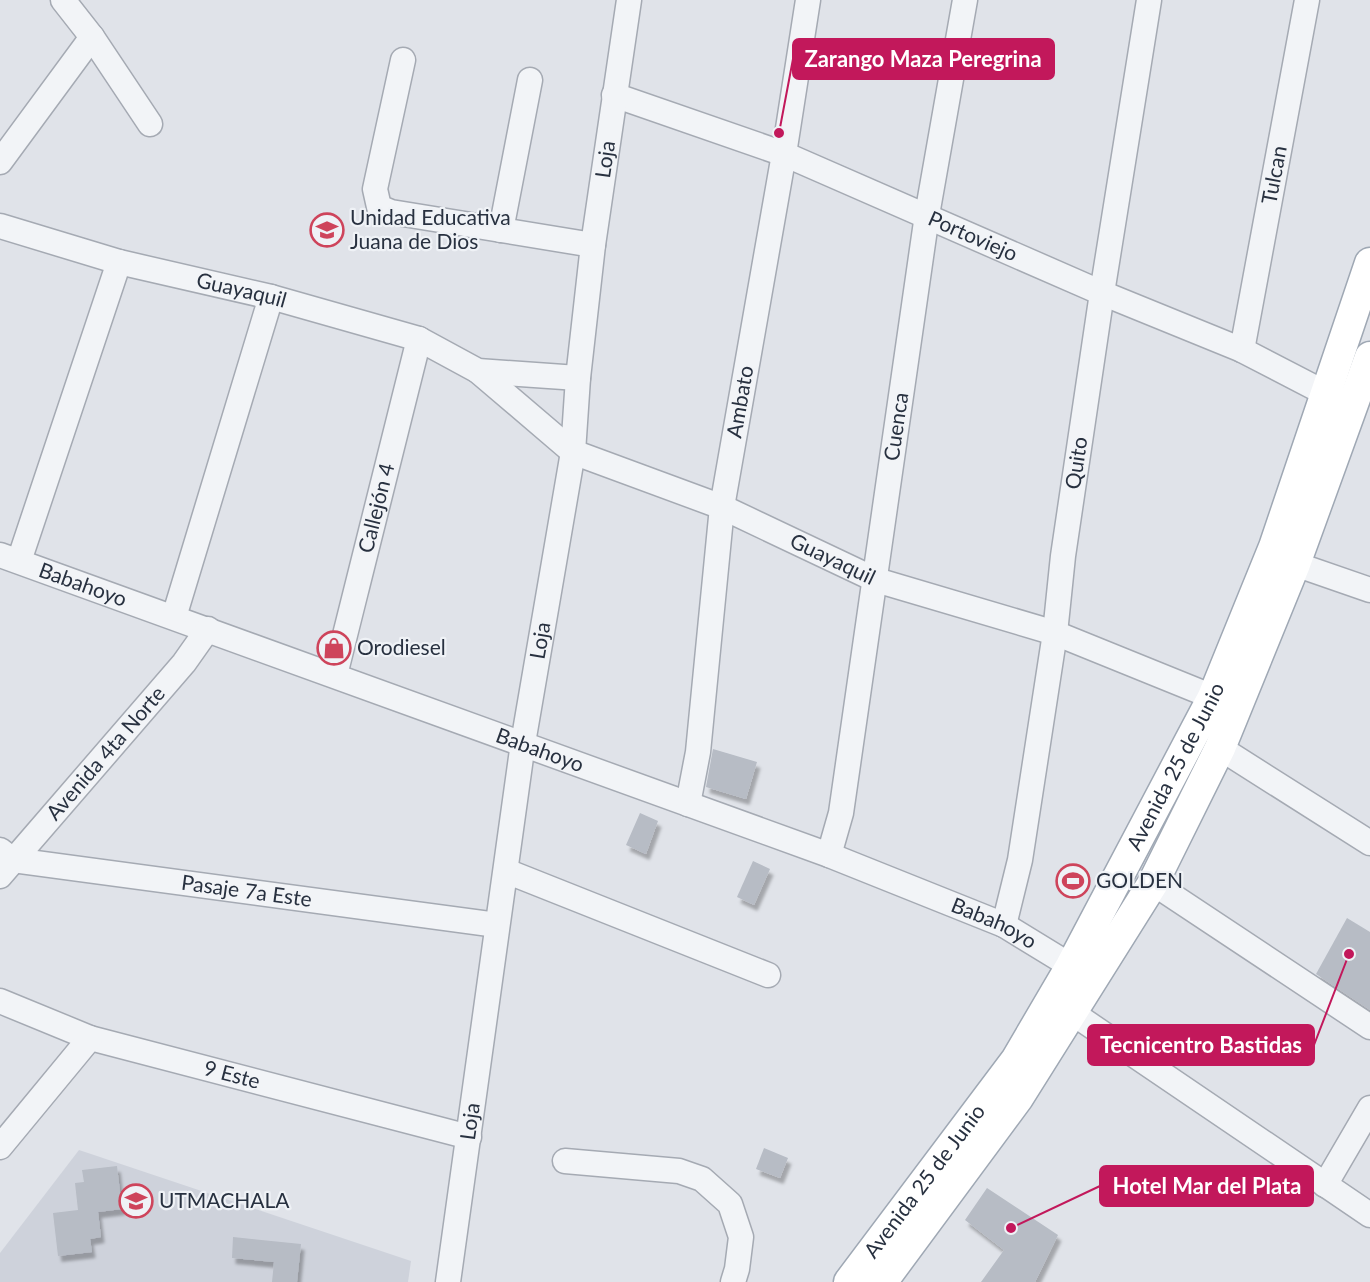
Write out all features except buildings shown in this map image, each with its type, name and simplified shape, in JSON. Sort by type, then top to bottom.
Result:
[{"type":"main road","name":"Avenida 25 de Junio","points":[[849,1282],[1016,1060],[1071,966],[1213,697],[1274,547],[1370,263]]},
{"type":"main road","name":"Avenida 25 de Junio","points":[[882,1282],[1018,1098],[1153,883],[1220,748],[1295,564],[1370,357]]},
{"type":"street","points":[[63,0],[92,37],[150,124]]},
{"type":"street","name":"Loja","points":[[448,1282],[523,743],[573,452],[578,378],[593,245],[629,0]]},
{"type":"street","name":"Ambato","points":[[688,804],[698,752],[722,507],[784,154],[808,0]]},
{"type":"street","name":"Cuenca","points":[[829,855],[841,813],[927,215],[965,0]]},
{"type":"street","name":"Quito","points":[[1004,925],[1020,860],[1055,633],[1063,556],[1102,292],[1149,0]]},
{"type":"street","name":"Tulcan","points":[[1242,350],[1307,0]]},
{"type":"street","points":[[0,162],[92,37]]},
{"type":"street","points":[[403,60],[375,189],[379,207],[391,212],[593,245]]},
{"type":"street","points":[[501,230],[530,80]]},
{"type":"street","name":"Portoviejo","points":[[614,95],[784,154],[1242,350],[1325,393]]},
{"type":"street","name":"Guayaquil","points":[[0,226],[119,262],[271,297],[419,339],[478,371],[573,452],[722,507],[876,580],[1055,633],[1213,697]]},
{"type":"street","points":[[10,558],[119,262]]},
{"type":"street","points":[[174,617],[271,297]]},
{"type":"street","name":"Callejón 4","points":[[335,675],[419,339]]},
{"type":"street","name":"Guayaquil","points":[[478,371],[578,378]]},
{"type":"street","name":"Babahoyo","points":[[10,558],[829,855],[1004,925],[1071,966]]},
{"type":"street","points":[[1295,564],[1370,590]]},
{"type":"street","name":"Avenida 4ta Norte","points":[[4,862],[184,663],[208,629]]},
{"type":"street","points":[[1220,748],[1370,843]]},
{"type":"street","name":"Pasaje 7a Este","points":[[4,862],[496,925]]},
{"type":"street","points":[[506,871],[768,975]]},
{"type":"street","points":[[1153,883],[1370,1027]]},
{"type":"street","name":"9 Este","points":[[0,1001],[90,1038],[469,1137]]},
{"type":"street","points":[[1071,1012],[1370,1215]]},
{"type":"street","points":[[0,1147],[90,1038]]},
{"type":"street","points":[[1325,1185],[1370,1108]]},
{"type":"street","points":[[565,1161],[679,1171],[702,1179],[730,1204],[741,1237],[733,1282]]},
{"type":"shaded area","name":"UTMACHALA","points":[[79,1150],[411,1261],[408,1282],[0,1282],[0,1253]]},
{"type":"place","name":"Zarango Maza Peregrina","points":[[779,133]]},
{"type":"place","name":"Unidad Educativa Juana de Dios","points":[[327,230]]},
{"type":"place","name":"Orodiesel","points":[[334,648]]},
{"type":"place","name":"GOLDEN","points":[[1073,881]]},
{"type":"place","name":"Tecnicentro Bastidas","points":[[1349,954]]},
{"type":"place","name":"UTMACHALA","points":[[136,1201]]},
{"type":"place","name":"Hotel Mar del Plata","points":[[1011,1228]]}]
